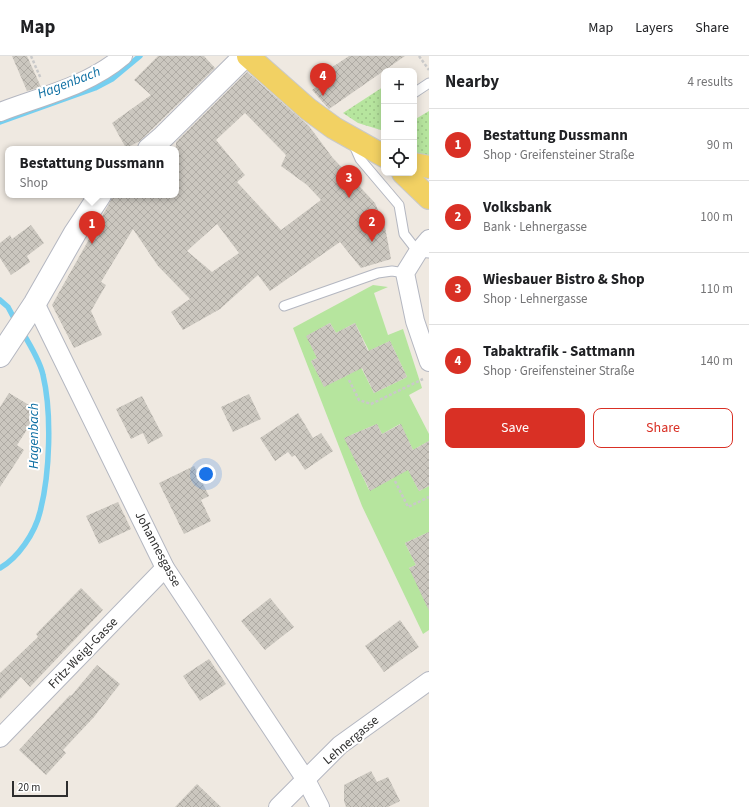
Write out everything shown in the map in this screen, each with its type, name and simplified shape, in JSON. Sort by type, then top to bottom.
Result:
[{"type":"main road","points":[[152,146],[246,56],[308,109],[351,138],[381,154]]},
{"type":"main road","points":[[417,165],[429,167]]},
{"type":"main road","points":[[406,176],[429,198]]},
{"type":"main road","points":[[1,353],[31,310],[98,198]]},
{"type":"street","points":[[0,112],[87,80],[112,66],[123,56]]},
{"type":"street","points":[[425,248],[405,273],[414,321],[429,362]]},
{"type":"street","name":"Johannesgasse","points":[[31,310],[166,568],[306,780],[320,807]]},
{"type":"street","name":"Fritz-Weigl-Gasse","points":[[0,738],[166,568]]},
{"type":"street","name":"Lehnergasse","points":[[278,807],[340,745],[429,681]]},
{"type":"lane","points":[[417,91],[429,83]]},
{"type":"lane","points":[[351,138],[360,159],[399,205],[404,234],[425,248]]},
{"type":"lane","points":[[284,306],[378,272],[392,271],[405,273]]},
{"type":"path","points":[[30,56],[48,94]]},
{"type":"path","points":[[419,56],[429,70]]},
{"type":"path","points":[[349,380],[359,400],[371,404],[429,376]]},
{"type":"path","points":[[395,481],[408,507],[429,497]]},
{"type":"green space","points":[[381,88],[381,130],[358,123],[343,113]]},
{"type":"green space","points":[[429,111],[429,159],[417,153],[417,118]]},
{"type":"green space","points":[[373,285],[388,287],[374,293],[388,335],[403,329],[422,388],[409,395],[429,434],[429,441],[413,450],[400,424],[382,434],[377,424],[351,435],[355,460],[369,490],[393,478],[402,457],[419,491],[429,486],[429,532],[405,543],[416,565],[409,568],[429,591],[429,630],[423,634],[362,506],[293,328]],"holes":[[[330,323],[336,333],[355,323],[369,351],[390,341],[407,377],[374,393],[356,357],[346,376],[324,386],[311,361],[317,358],[307,336]]]},
{"type":"building","points":[[12,56],[27,56],[41,87],[27,91]]},
{"type":"building","points":[[158,56],[204,56],[215,68],[140,141],[130,146],[125,146],[112,123],[151,95],[134,80]]},
{"type":"building","points":[[349,56],[405,56],[388,68],[381,68],[381,73],[329,109],[312,90],[335,74],[331,68]]},
{"type":"building","points":[[247,72],[309,126],[332,157],[375,203],[385,227],[391,259],[361,268],[340,242],[270,291],[258,275],[220,309],[183,330],[171,312],[190,299],[158,266],[133,229],[101,282],[106,285],[91,311],[102,335],[74,348],[52,305],[112,198],[179,198],[179,146],[176,146],[176,142]],"holes":[[[245,113],[286,155],[281,166],[307,185],[321,200],[281,230],[237,182],[245,175],[216,140]],[[217,224],[239,253],[212,272],[187,251]]]},
{"type":"building","points":[[31,225],[44,243],[27,256],[30,262],[11,275],[0,258],[0,243],[10,235],[12,239]]},
{"type":"building","points":[[330,323],[336,333],[355,323],[368,351],[390,341],[407,377],[374,393],[362,368],[324,387],[311,361],[317,358],[306,336]]},
{"type":"building","points":[[9,393],[39,411],[17,445],[24,450],[0,487],[0,407]]},
{"type":"building","points":[[249,394],[261,419],[233,432],[221,407]]},
{"type":"building","points":[[142,396],[163,436],[148,444],[143,433],[131,439],[116,409]]},
{"type":"building","points":[[298,413],[313,438],[321,433],[333,451],[305,470],[295,455],[292,457],[288,452],[275,461],[260,438]]},
{"type":"building","points":[[377,424],[382,434],[401,424],[413,450],[429,441],[429,486],[419,491],[408,470],[370,491],[344,438]]},
{"type":"building","points":[[194,466],[209,496],[201,500],[211,521],[184,534],[159,483]]},
{"type":"building","points":[[118,502],[131,529],[99,544],[86,516]]},
{"type":"building","points":[[429,532],[429,611],[409,568],[416,565],[405,543]]},
{"type":"building","points":[[81,588],[103,610],[30,687],[21,677],[0,699],[0,673],[38,637],[36,634]]},
{"type":"building","points":[[270,598],[294,627],[265,650],[241,621]]},
{"type":"building","points":[[400,620],[419,647],[384,672],[365,646]]},
{"type":"building","points":[[209,659],[226,684],[200,701],[183,676]]},
{"type":"building","points":[[97,665],[120,684],[94,717],[63,750],[66,753],[46,775],[19,750],[70,695],[71,696]]},
{"type":"building","points":[[371,771],[377,782],[388,777],[400,801],[388,807],[346,807],[344,801],[344,785]]},
{"type":"building","points":[[197,784],[221,807],[175,807]]},
{"type":"waterway","name":"Hagenbach","points":[[0,122],[95,88],[112,79],[140,56]]},
{"type":"waterway","name":"Hagenbach","points":[[0,300],[8,307],[16,322]]},
{"type":"waterway","name":"Hagenbach","points":[[0,568],[7,564],[25,544],[38,520],[48,462],[48,407],[42,369],[22,331]]},
{"type":"place","name":"Tabaktrafik - Sattmann","points":[[323,96]]},
{"type":"place","name":"Wiesbauer Bistro & Shop","points":[[349,198]]},
{"type":"place","name":"Volksbank","points":[[372,242]]},
{"type":"place","name":"Bestattung Dussmann","points":[[92,244]]}]
